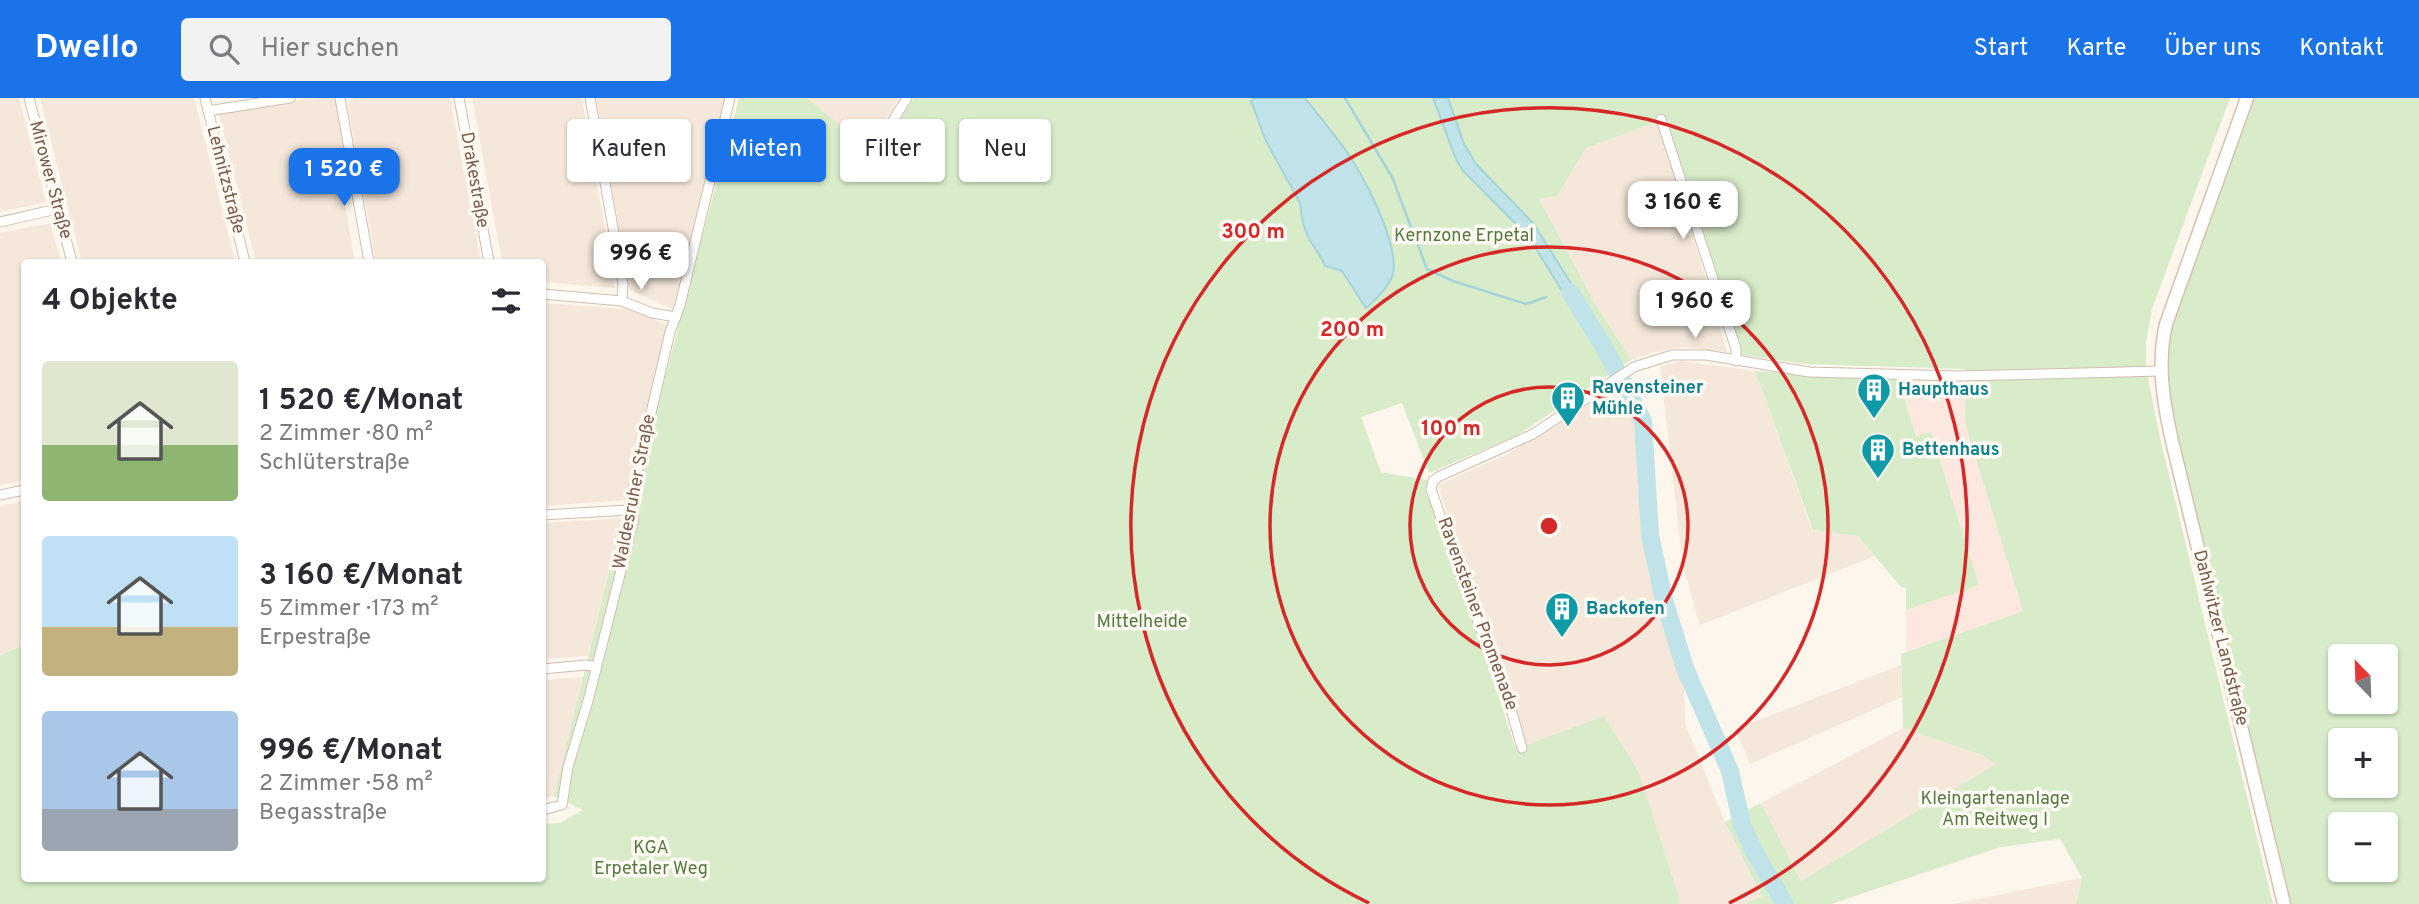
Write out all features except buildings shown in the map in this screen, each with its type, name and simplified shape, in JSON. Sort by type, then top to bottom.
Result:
[{"type":"main road","name":"Dahlwitzer Landstraße","points":[[2247,98],[2166,324],[2161,371],[2165,411],[2284,904]]},
{"type":"street","name":"Mirower Straße","points":[[29,98],[71,259]]},
{"type":"street","name":"Lehnitzstraße","points":[[205,98],[245,259]]},
{"type":"street","points":[[208,111],[290,98]]},
{"type":"street","points":[[341,98],[368,259]]},
{"type":"street","name":"Drakestraße","points":[[459,98],[488,259]]},
{"type":"street","points":[[590,98],[623,284],[622,301]]},
{"type":"street","name":"Waldesruher Straße","points":[[546,809],[562,805],[573,748],[634,519],[629,510],[670,331],[676,317],[730,98]]},
{"type":"street","points":[[894,119],[907,98]]},
{"type":"street","points":[[1661,119],[1736,349],[1736,361],[1810,372],[1958,376],[2161,371]]},
{"type":"street","points":[[0,222],[57,209]]},
{"type":"street","points":[[546,294],[622,301],[652,313],[676,317]]},
{"type":"street","name":"Ravensteiner Promenade","points":[[1522,748],[1507,695],[1469,599],[1431,489],[1433,481],[1533,434],[1630,370],[1655,359],[1683,354],[1736,361]]},
{"type":"street","points":[[0,495],[21,491]]},
{"type":"street","points":[[546,515],[629,510]]},
{"type":"street","points":[[546,669],[586,665],[596,667]]},
{"type":"shaded area","points":[[0,98],[19,98],[46,202],[0,212]]},
{"type":"shaded area","points":[[40,98],[194,98],[234,259],[81,259]]},
{"type":"shaded area","points":[[316,98],[336,98],[346,151],[336,153],[354,259],[255,259],[218,111]]},
{"type":"shaded area","points":[[353,98],[450,98],[480,259],[375,259],[348,105]]},
{"type":"shaded area","points":[[472,98],[582,98],[586,119],[567,119],[567,182],[597,182],[615,288],[546,282],[546,259],[501,259]]},
{"type":"shaded area","points":[[596,98],[726,98],[721,119],[705,119],[705,182],[673,309],[630,290],[611,182],[691,182],[691,119],[600,119]]},
{"type":"shaded area","points":[[807,98],[899,98],[886,119],[840,119],[840,127],[831,122]]},
{"type":"shaded area","points":[[1659,121],[1727,352],[1683,347],[1631,360],[1594,302],[1538,199],[1557,196],[1586,148]]},
{"type":"shaded area","points":[[50,223],[60,259],[21,259],[21,481],[0,485],[0,233]]},
{"type":"shaded area","points":[[546,303],[621,309],[622,305],[669,326],[626,500],[546,506]]},
{"type":"shaded area","points":[[1682,361],[1755,371],[1812,530],[1858,536],[1875,556],[1700,625],[1683,566],[1660,366]]},
{"type":"shaded area","points":[[1898,378],[1965,381],[1965,424],[2023,611],[1906,652],[1906,610],[1978,585],[1931,432],[1917,437]]},
{"type":"shaded area","points":[[1617,382],[1637,422],[1643,530],[1664,620],[1684,681],[1685,723],[1725,822],[1762,897],[1742,904],[1681,904],[1664,854],[1524,747],[1438,485],[1510,453]]},
{"type":"shaded area","points":[[21,502],[21,646],[0,655],[0,506]]},
{"type":"shaded area","points":[[622,518],[588,656],[546,659],[546,523]]},
{"type":"shaded area","points":[[1901,665],[1902,697],[1750,764],[1735,729]]},
{"type":"shaded area","points":[[583,677],[554,796],[546,797],[546,680]]},
{"type":"shaded area","points":[[1903,728],[1982,755],[1996,764],[1801,882],[1761,803]]},
{"type":"shaded area","points":[[2082,878],[2076,904],[1953,904]]},
{"type":"green space","name":"Mittelheide","points":[[739,98],[807,98],[840,125],[840,182],[945,182],[945,119],[901,119],[914,98],[1254,98],[1251,102],[1266,141],[1301,203],[1303,223],[1309,238],[1325,266],[1342,271],[1366,308],[1392,249],[1377,207],[1354,162],[1305,98],[2230,98],[2152,309],[2146,343],[2146,368],[2160,438],[2273,904],[2076,904],[2082,878],[2060,839],[2001,847],[1831,904],[1742,904],[1762,897],[1725,822],[1761,803],[1801,881],[1996,764],[1982,755],[1903,728],[1901,654],[2023,611],[1965,424],[1965,369],[1804,364],[1737,354],[1662,120],[1586,148],[1557,196],[1539,199],[1594,302],[1631,360],[1516,436],[1429,473],[1402,403],[1361,417],[1381,472],[1427,480],[1516,749],[1604,716],[1639,773],[1681,904],[0,904],[0,655],[21,646],[21,882],[546,882],[546,824],[560,823],[583,810],[554,796],[628,494],[649,438],[717,182],[826,182],[826,119],[733,119]]},
{"type":"green space","points":[[2252,98],[2419,98],[2419,904],[2288,904],[2175,432],[2167,380],[2172,328]]},
{"type":"green space","points":[[1755,371],[1898,378],[1916,436],[1931,432],[1979,585],[1906,610],[1906,588],[1901,587],[1858,536],[1813,530]]},
{"type":"water","points":[[1254,98],[1305,98],[1343,146],[1367,187],[1387,233],[1394,262],[1389,283],[1366,308],[1342,271],[1325,266],[1309,238],[1300,203],[1266,141],[1251,101]]},
{"type":"water","points":[[1433,98],[1448,98],[1464,144],[1476,164],[1533,223],[1586,307],[1579,311],[1570,304],[1529,237],[1463,171]]},
{"type":"waterway","points":[[1345,98],[1392,177],[1427,269],[1453,281],[1526,304],[1546,297]]},
{"type":"waterway","points":[[1570,292],[1604,347],[1643,421],[1650,535],[1664,600],[1685,668],[1730,771],[1742,825],[1785,904]]},
{"type":"place","name":"Haupthaus","points":[[1874,420]]},
{"type":"place","name":"Ravensteiner Mühle","points":[[1568,428]]},
{"type":"place","name":"Bettenhaus","points":[[1878,480]]},
{"type":"place","name":"Backofen","points":[[1562,639]]},
{"type":"park label","name":"Kernzone Erpetal","points":[[1464,236]]},
{"type":"park label","name":"Kleingartenanlage Am Reitweg I","points":[[1995,809]]},
{"type":"park label","name":"KGA Erpetaler Weg","points":[[651,858]]}]
